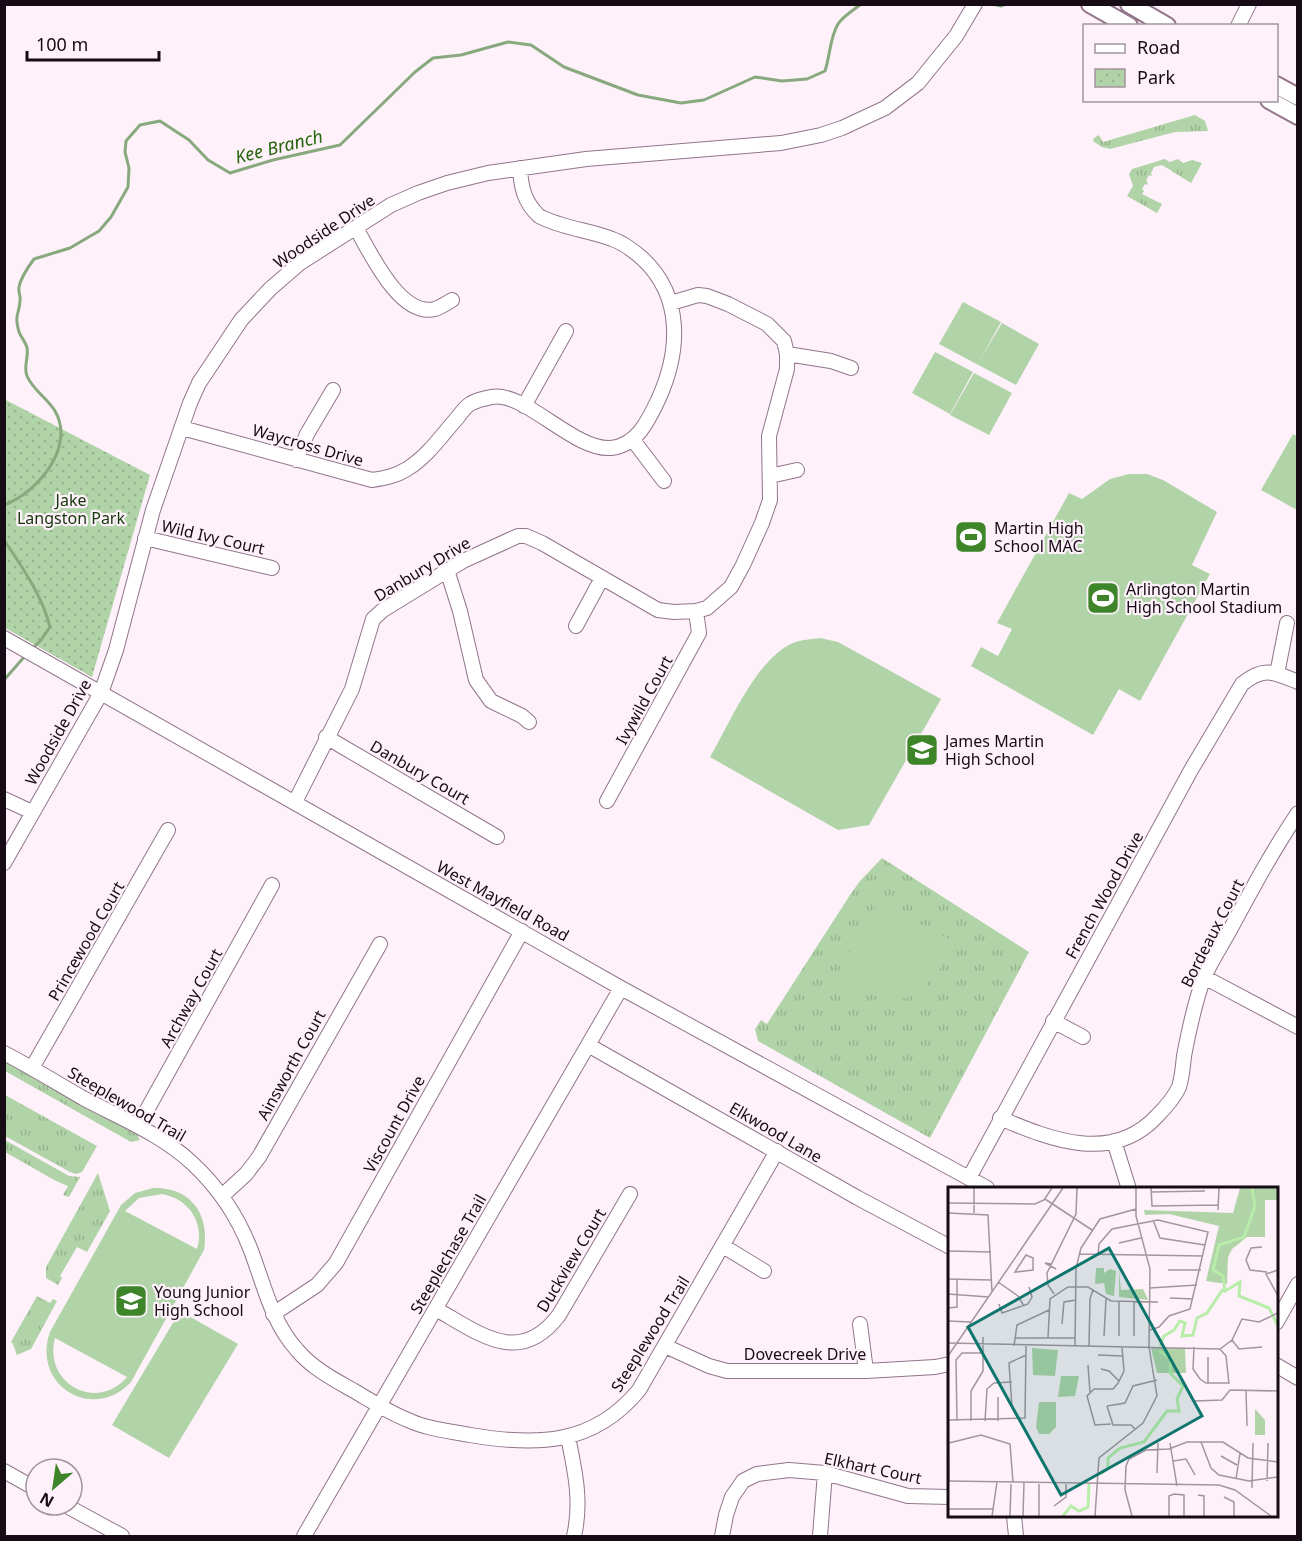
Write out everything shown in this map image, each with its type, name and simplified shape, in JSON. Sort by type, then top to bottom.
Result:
[{"type":"main road","points":[[1090,4],[1125,24]]},
{"type":"main road","points":[[1129,4],[1165,24]]},
{"type":"main road","points":[[1278,87],[1298,97]]},
{"type":"main road","points":[[1273,102],[1298,116]]},
{"type":"street","name":"Woodside Drive","points":[[4,863],[101,693],[116,650],[164,474],[199,383],[241,320],[270,289],[300,263],[392,205],[418,193],[488,173],[586,159],[781,143],[842,128],[885,108],[918,83],[963,26],[975,4]]},
{"type":"street","points":[[1239,24],[1250,4]]},
{"type":"street","points":[[520,168],[522,191],[538,216],[613,239],[626,246],[664,284],[671,303],[674,344],[670,370],[650,416],[633,440],[664,481]]},
{"type":"street","points":[[356,228],[390,285],[405,299],[428,309],[435,309],[452,300]]},
{"type":"street","points":[[671,303],[707,296],[728,304],[767,324],[784,341],[787,354],[787,369],[769,436],[770,500],[762,523],[731,587],[707,608],[696,611]]},
{"type":"street","points":[[524,406],[566,331]]},
{"type":"street","points":[[787,354],[831,361],[851,368]]},
{"type":"street","points":[[296,460],[307,434],[333,390]]},
{"type":"street","name":"Waycross Drive","points":[[182,428],[372,480],[390,477],[408,469],[422,457],[470,404],[494,396],[524,406],[585,442],[598,447],[621,446],[633,440]]},
{"type":"street","points":[[770,476],[797,470]]},
{"type":"street","name":"Danbury Drive","points":[[295,802],[352,689],[373,619],[383,610],[447,570],[518,536],[526,536],[542,543],[658,610],[696,611]]},
{"type":"street","name":"Wild Ivy Court","points":[[145,538],[272,568]]},
{"type":"street","points":[[447,570],[460,611],[476,680],[491,701],[522,716],[529,722]]},
{"type":"street","points":[[576,626],[602,578]]},
{"type":"street","name":"Ivywild Court","points":[[607,801],[699,633],[696,611]]},
{"type":"street","points":[[1287,623],[1277,674],[1298,682]]},
{"type":"street","name":"West Mayfield Road","points":[[4,638],[621,988],[985,1187]]},
{"type":"street","name":"French Wood Drive","points":[[969,1178],[1191,770],[1242,684],[1255,674],[1277,674]]},
{"type":"street","name":"Danbury Court","points":[[326,737],[497,837]]},
{"type":"street","points":[[4,799],[32,812]]},
{"type":"street","name":"Bordeaux Court","points":[[1000,1118],[1064,1142],[1089,1144],[1130,1137],[1144,1129],[1169,1104],[1179,1087],[1191,1020],[1204,977],[1266,864],[1298,813]]},
{"type":"street","name":"Princewood Court","points":[[32,1068],[168,830]]},
{"type":"street","name":"Archway Court","points":[[138,1126],[272,885]]},
{"type":"street","name":"Viscount Drive","points":[[273,1314],[317,1286],[336,1263],[522,931]]},
{"type":"street","name":"Ainsworth Court","points":[[222,1196],[246,1174],[259,1157],[380,944]]},
{"type":"street","points":[[1204,977],[1298,1027]]},
{"type":"street","name":"Steeplechase Trail","points":[[304,1536],[621,988]]},
{"type":"street","points":[[1053,1021],[1083,1037]]},
{"type":"street","name":"Elkwood Lane","points":[[588,1045],[948,1246]]},
{"type":"street","name":"Steeplewood Trail","points":[[4,1053],[138,1126],[174,1148],[191,1162],[222,1196],[250,1247],[273,1314],[297,1351],[312,1364],[379,1406],[423,1426],[481,1437],[525,1442],[568,1437],[605,1421],[629,1403],[665,1346],[777,1151]]},
{"type":"street","points":[[1114,1141],[1128,1186]]},
{"type":"street","name":"Duckview Court","points":[[436,1309],[496,1341],[510,1343],[532,1340],[552,1325],[560,1315],[630,1194]]},
{"type":"street","points":[[723,1246],[764,1271]]},
{"type":"street","points":[[1278,1320],[1296,1291]]},
{"type":"street","points":[[860,1324],[866,1371]]},
{"type":"street","name":"Dovecreek Drive","points":[[665,1346],[709,1366],[727,1371],[866,1371],[948,1364]]},
{"type":"street","points":[[1278,1366],[1298,1378]]},
{"type":"street","points":[[568,1437],[579,1504],[574,1536]]},
{"type":"street","name":"Elkhart Court","points":[[722,1536],[732,1497],[743,1481],[757,1474],[789,1470],[825,1473],[908,1496],[948,1497]]},
{"type":"street","points":[[4,1471],[24,1482]]},
{"type":"street","points":[[820,1536],[825,1473]]},
{"type":"street","points":[[83,1517],[106,1533],[122,1536]]},
{"type":"street","points":[[1014,1517],[1016,1536]]},
{"type":"green space","points":[[1195,115],[1205,121],[1208,131],[1175,132],[1110,149],[1093,141],[1099,135],[1103,142]]},
{"type":"green space","points":[[1165,159],[1170,162],[1178,159],[1183,163],[1192,160],[1202,163],[1191,183],[1162,165],[1154,167],[1152,176],[1149,175],[1147,185],[1145,184],[1142,189],[1144,191],[1142,194],[1162,204],[1157,213],[1127,196],[1133,186],[1129,174],[1132,169]]},
{"type":"green space","points":[[963,302],[1001,322],[979,362],[1002,323],[1039,344],[1016,385],[939,344]]},
{"type":"green space","points":[[935,352],[973,372],[950,414],[912,393]]},
{"type":"green space","points":[[974,373],[1012,393],[989,435],[950,415]]},
{"type":"green space","name":"Jake Langston Park","points":[[4,399],[150,475],[92,677],[5,628]]},
{"type":"green space","points":[[1293,434],[1297,436],[1297,510],[1261,490]]},
{"type":"green space","name":"Arlington Martin High School Stadium","points":[[1129,474],[1147,474],[1163,480],[1217,512],[1192,565],[1210,574],[1140,701],[1119,689],[1093,735],[971,666],[981,647],[998,656],[1012,629],[997,623],[1069,493],[1082,499],[1110,479]]},
{"type":"green space","points":[[820,638],[838,642],[941,699],[869,825],[838,830],[710,757],[745,693],[767,663],[793,643]]},
{"type":"green space","points":[[882,858],[1029,952],[930,1138],[758,1041],[755,1029],[761,1020],[767,1024],[850,895]]},
{"type":"green space","points":[[881,903],[956,943],[931,980],[919,991],[906,997],[893,999],[877,996],[835,977],[874,909]]},
{"type":"green space","points":[[4,1060],[137,1134],[140,1140],[131,1142],[5,1071]]},
{"type":"green space","points":[[5,1095],[97,1146],[82,1172],[76,1174],[70,1172],[5,1136]]},
{"type":"green space","points":[[5,1140],[69,1176],[80,1177],[69,1197],[63,1195],[68,1186],[5,1152]]},
{"type":"green space","points":[[98,1173],[110,1211],[87,1252],[77,1247],[60,1276],[62,1278],[58,1285],[46,1278],[46,1267]]},
{"type":"green space","points":[[153,1188],[166,1189],[187,1197],[195,1205],[204,1225],[204,1250],[131,1382],[116,1394],[100,1399],[84,1398],[69,1392],[57,1382],[49,1368],[46,1351],[50,1332],[121,1205],[135,1193]],"holes":[[[162,1194],[180,1201],[193,1214],[199,1230],[197,1249],[125,1211],[139,1198]],[[55,1338],[127,1377],[115,1388],[101,1392],[87,1392],[75,1388],[64,1380],[57,1368],[53,1354]]]},
{"type":"green space","points":[[37,1296],[50,1303],[53,1299],[57,1301],[31,1349],[17,1355],[11,1342]]},
{"type":"green space","points":[[180,1311],[238,1344],[169,1458],[112,1425]]},
{"type":"waterway","name":"Kee Branch","points":[[4,505],[17,499],[40,479],[50,467],[61,439],[60,425],[55,411],[33,386],[26,373],[27,348],[19,332],[17,321],[20,283],[34,259],[70,248],[99,231],[111,217],[128,187],[129,168],[125,152],[126,141],[140,125],[160,121],[189,140],[208,160],[230,173],[273,160],[340,145],[415,72],[433,58],[461,55],[508,42],[531,45],[564,67],[638,95],[681,103],[704,100],[755,77],[782,81],[807,79],[825,71],[833,35],[838,24],[861,4]]},
{"type":"waterway","name":"Kee Branch","points":[[992,4],[1001,6],[1006,4]]},
{"type":"waterway","name":"Kee Branch","points":[[4,540],[37,593],[50,627],[32,649]]},
{"type":"waterway","name":"Kee Branch","points":[[4,680],[25,656]]},
{"type":"place","name":"Martin High School MAC","points":[[971,537]]},
{"type":"place","name":"Arlington Martin High School Stadium","points":[[1103,598]]},
{"type":"place","name":"James Martin High School","points":[[922,750]]},
{"type":"place","name":"Young Junior High School","points":[[131,1301]]}]
